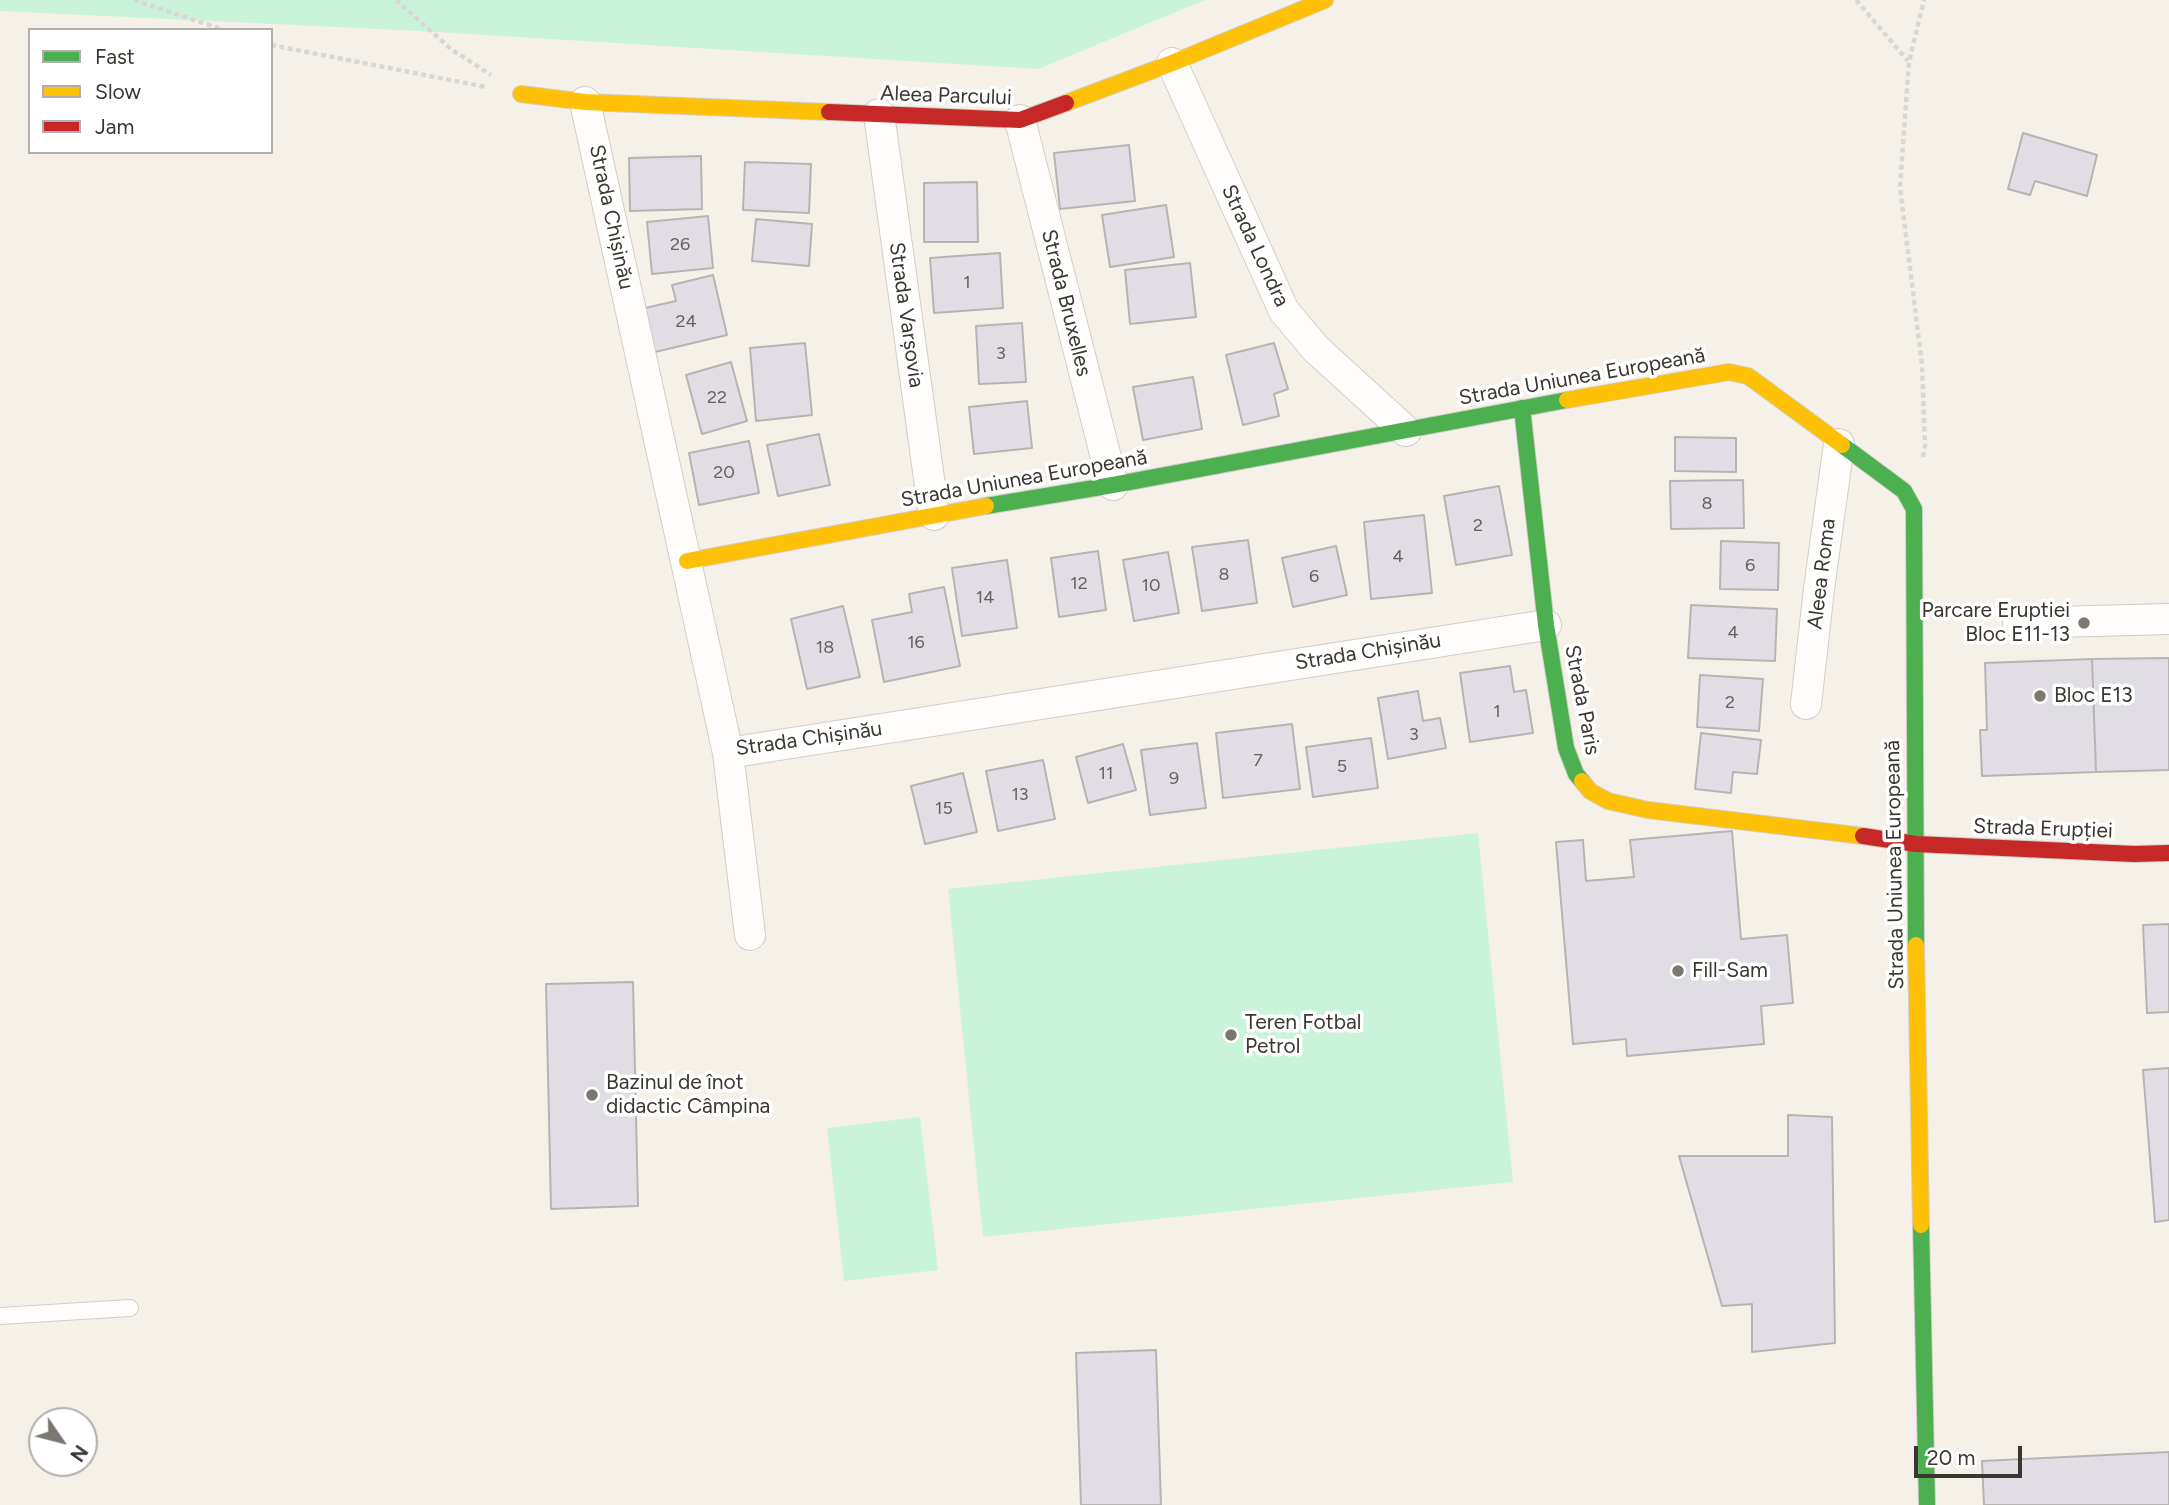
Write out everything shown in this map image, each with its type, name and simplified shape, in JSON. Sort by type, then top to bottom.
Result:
[{"type":"street","name":"Aleea Parcului","points":[[521,94],[585,102],[1020,120],[1171,64],[1325,0]]},
{"type":"street","name":"Strada Londra","points":[[1171,64],[1284,311],[1316,349],[1406,431]]},
{"type":"street","name":"Strada Chișinău","points":[[585,102],[728,753],[1546,625]]},
{"type":"street","name":"Strada Varșovia","points":[[879,114],[934,515]]},
{"type":"street","name":"Strada Bruxelles","points":[[1020,120],[1113,485]]},
{"type":"street","name":"Strada Uniunea Europeană","points":[[687,561],[1729,372],[1748,376],[1904,491],[1914,509],[1915,895],[1927,1505]]},
{"type":"street","name":"Strada Paris","points":[[1522,408],[1546,625],[1566,748],[1576,775],[1590,791],[1608,801],[1648,810],[1799,827],[1916,844]]},
{"type":"street","name":"Aleea Roma","points":[[1807,704],[1819,589],[1839,444]]},
{"type":"street","points":[[2018,623],[2169,619]]},
{"type":"street","points":[[728,753],[750,935]]},
{"type":"street","name":"Strada Erupției","points":[[1916,844],[2134,854],[2169,852]]},
{"type":"lane","points":[[0,1316],[130,1308]]},
{"type":"path","points":[[134,0],[218,28]]},
{"type":"path","points":[[396,0],[451,49],[521,94]]},
{"type":"path","points":[[1856,0],[1909,62]]},
{"type":"path","points":[[1922,458],[1922,365],[1900,187],[1909,62],[1924,0]]},
{"type":"path","points":[[273,45],[521,94]]},
{"type":"green space","points":[[0,0],[1205,0],[1038,69],[420,31],[0,11]]},
{"type":"green space","name":"Teren Fotbal Petrol","points":[[1478,833],[1513,1182],[983,1237],[948,889]]},
{"type":"green space","points":[[920,1117],[938,1270],[844,1281],[827,1128]]},
{"type":"building","points":[[2023,133],[2097,155],[2087,196],[2035,181],[2030,195],[2008,189]]},
{"type":"building","points":[[1129,145],[1135,201],[1060,209],[1054,153]]},
{"type":"building","points":[[701,156],[702,209],[630,211],[629,158]]},
{"type":"building","points":[[745,162],[811,164],[809,213],[743,210]]},
{"type":"building","points":[[977,182],[978,242],[924,242],[924,183]]},
{"type":"building","points":[[1166,205],[1174,257],[1110,267],[1102,215]]},
{"type":"building","points":[[708,216],[713,268],[652,274],[647,222]]},
{"type":"building","points":[[756,219],[812,224],[809,266],[752,261]]},
{"type":"building","points":[[1000,253],[1003,308],[934,313],[930,258]]},
{"type":"building","points":[[1190,263],[1196,317],[1130,324],[1125,270]]},
{"type":"building","points":[[713,275],[727,335],[655,352],[645,308],[676,301],[672,285]]},
{"type":"building","points":[[1022,323],[1026,382],[979,384],[976,326]]},
{"type":"building","points":[[805,343],[812,415],[756,421],[750,348]]},
{"type":"building","points":[[1274,343],[1288,389],[1274,394],[1279,416],[1243,425],[1226,355]]},
{"type":"building","points":[[731,362],[747,421],[702,434],[686,375]]},
{"type":"building","points":[[1193,377],[1202,429],[1143,440],[1133,387]]},
{"type":"building","points":[[1027,401],[1032,448],[974,454],[969,407]]},
{"type":"building","points":[[819,434],[830,485],[778,496],[767,445]]},
{"type":"building","points":[[1675,437],[1736,438],[1736,472],[1675,471]]},
{"type":"building","points":[[749,441],[759,493],[699,505],[689,453]]},
{"type":"building","points":[[1743,480],[1744,528],[1671,529],[1670,481]]},
{"type":"building","points":[[1499,486],[1512,555],[1456,565],[1444,496]]},
{"type":"building","points":[[1424,515],[1432,593],[1371,599],[1364,522]]},
{"type":"building","points":[[1248,540],[1257,603],[1202,611],[1192,547]]},
{"type":"building","points":[[1721,541],[1779,543],[1778,590],[1720,589]]},
{"type":"building","points":[[1336,546],[1347,595],[1293,607],[1282,558]]},
{"type":"building","points":[[1098,551],[1106,610],[1059,617],[1051,558]]},
{"type":"building","points":[[1168,552],[1179,613],[1134,621],[1123,560]]},
{"type":"building","points":[[1007,560],[1017,628],[962,636],[952,568]]},
{"type":"building","points":[[944,587],[960,666],[884,682],[872,620],[912,612],[909,594]]},
{"type":"building","points":[[1691,605],[1777,609],[1775,661],[1688,658]]},
{"type":"building","points":[[843,606],[860,677],[807,689],[791,619]]},
{"type":"building","points":[[2169,658],[2169,770],[2096,772],[2092,659]]},
{"type":"building","name":"Bloc E13","points":[[2092,659],[2096,772],[1982,776],[1980,730],[1987,730],[1985,663]]},
{"type":"building","points":[[1510,666],[1514,692],[1526,690],[1533,733],[1470,742],[1460,673]]},
{"type":"building","points":[[1700,675],[1763,679],[1759,731],[1697,727]]},
{"type":"building","points":[[1418,691],[1423,721],[1440,718],[1446,748],[1388,759],[1378,698]]},
{"type":"building","points":[[1292,724],[1300,789],[1223,798],[1216,733]]},
{"type":"building","points":[[1701,733],[1761,740],[1757,774],[1733,772],[1731,793],[1695,789]]},
{"type":"building","points":[[1371,738],[1378,788],[1313,797],[1306,747]]},
{"type":"building","points":[[1197,743],[1206,808],[1150,815],[1141,750]]},
{"type":"building","points":[[1123,744],[1136,790],[1088,803],[1076,757]]},
{"type":"building","points":[[1043,760],[1055,819],[998,831],[986,771]]},
{"type":"building","points":[[963,773],[977,832],[925,844],[911,786]]},
{"type":"building","name":"Fill-Sam","points":[[1732,831],[1741,939],[1787,935],[1793,1003],[1761,1006],[1764,1044],[1627,1056],[1626,1039],[1573,1044],[1556,842],[1583,840],[1586,881],[1634,877],[1630,840]]},
{"type":"building","points":[[2169,924],[2169,1012],[2147,1013],[2143,925]]},
{"type":"building","name":"Bazinul de înot didactic Câmpina","points":[[633,982],[638,1206],[551,1209],[546,984]]},
{"type":"building","points":[[2169,1068],[2169,1220],[2155,1222],[2143,1070]]},
{"type":"building","points":[[1788,1115],[1832,1117],[1835,1343],[1752,1352],[1752,1304],[1722,1306],[1679,1156],[1788,1156]]},
{"type":"building","points":[[1156,1350],[1161,1505],[1081,1505],[1076,1353]]},
{"type":"building","points":[[2169,1452],[2169,1505],[1984,1505],[1982,1461]]},
{"type":"traffic: fast","points":[[986,506],[1113,485],[1567,400]]},
{"type":"traffic: fast","points":[[1522,408],[1546,625],[1566,748],[1576,774],[1582,781]]},
{"type":"traffic: fast","points":[[1842,445],[1904,491],[1914,509],[1916,945]]},
{"type":"traffic: fast","points":[[1921,1225],[1927,1505]]},
{"type":"traffic: slow","points":[[1066,103],[1325,0]]},
{"type":"traffic: slow","points":[[521,94],[585,102],[829,112]]},
{"type":"traffic: slow","points":[[1567,400],[1729,372],[1748,376],[1842,445]]},
{"type":"traffic: slow","points":[[687,561],[986,506]]},
{"type":"traffic: slow","points":[[1582,781],[1590,791],[1608,801],[1648,810],[1863,836]]},
{"type":"traffic: slow","points":[[1916,945],[1921,1225]]},
{"type":"traffic: jam","points":[[829,112],[1020,120],[1066,103]]},
{"type":"traffic: jam","points":[[1863,836],[1916,844],[2134,854],[2169,853]]},
{"type":"place","name":"Parcare Eruptiei Bloc E11-13","points":[[2084,623]]},
{"type":"place","name":"Bloc E13","points":[[2040,696]]},
{"type":"place","name":"Fill-Sam","points":[[1678,971]]},
{"type":"place","name":"Teren Fotbal Petrol","points":[[1231,1035]]},
{"type":"place","name":"Bazinul de înot didactic Câmpina","points":[[592,1095]]}]
